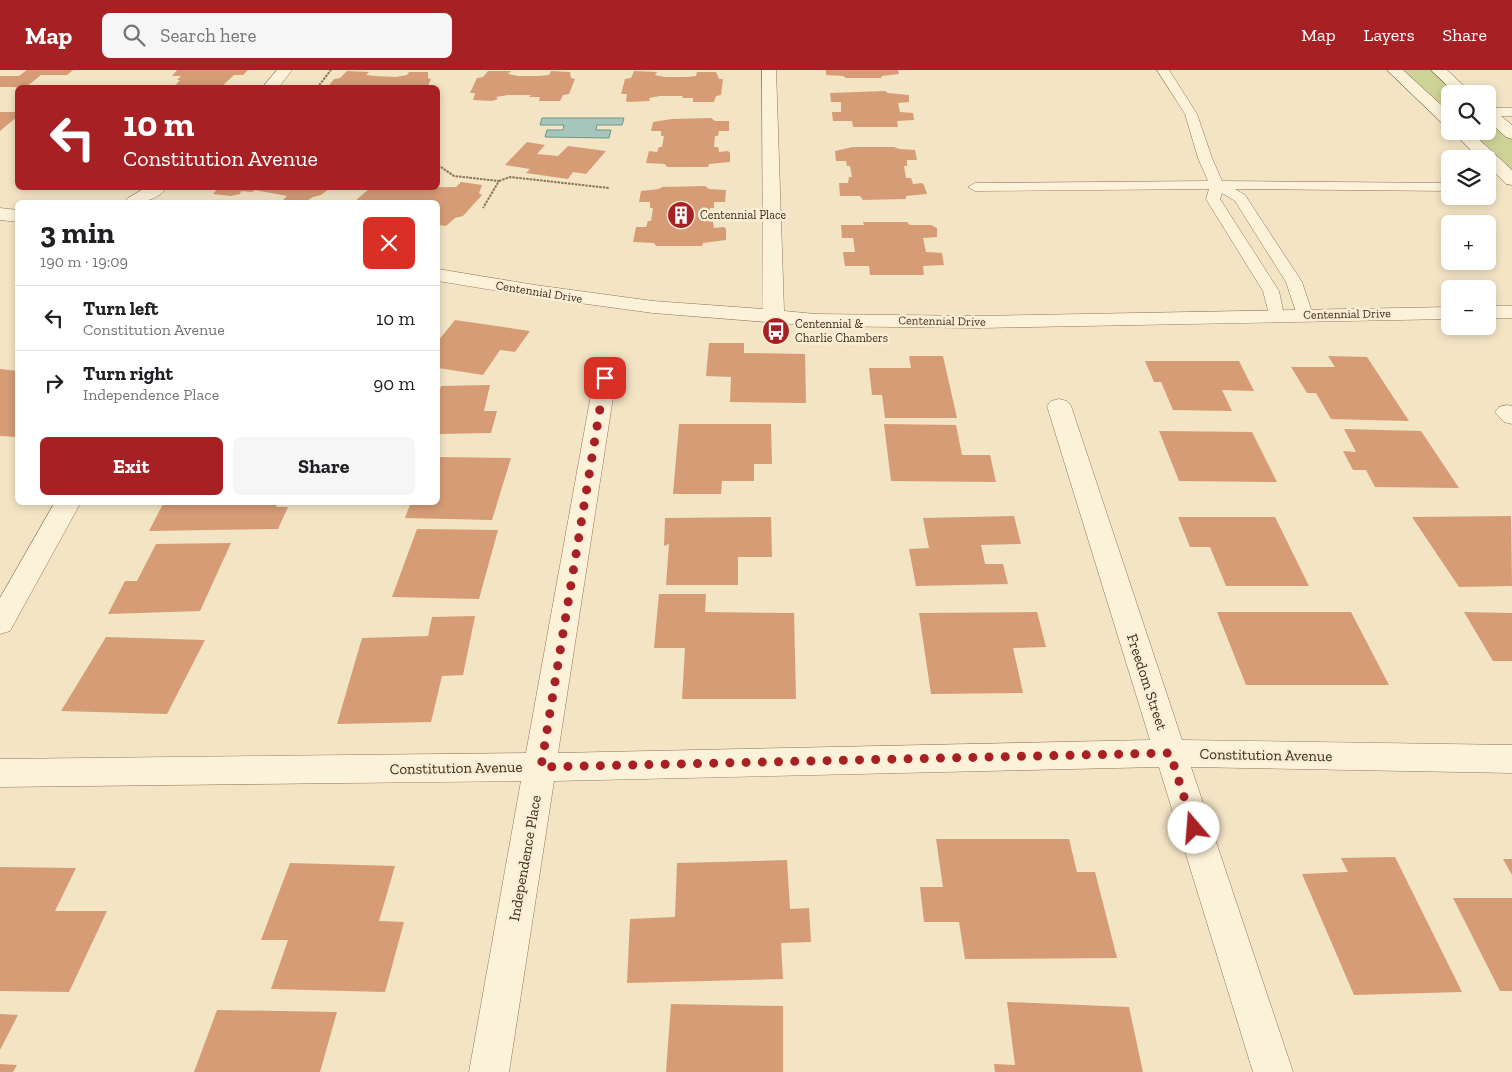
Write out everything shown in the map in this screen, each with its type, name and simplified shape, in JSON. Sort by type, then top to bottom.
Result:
[{"type":"street","points":[[272,85],[285,70]]},
{"type":"street","points":[[769,70],[774,318]]},
{"type":"street","points":[[1394,70],[1441,114]]},
{"type":"street","points":[[1438,70],[1455,85]]},
{"type":"street","points":[[1496,119],[1512,134]]},
{"type":"street","points":[[1470,140],[1512,180]]},
{"type":"street","points":[[137,200],[154,190]]},
{"type":"street","points":[[0,214],[15,216]]},
{"type":"street","name":"Centennial Drive","points":[[440,275],[588,299],[774,318],[980,322],[1441,313]]},
{"type":"street","points":[[1496,312],[1512,312]]},
{"type":"street","name":"Independence Place","points":[[489,1072],[605,378]]},
{"type":"street","name":"Freedom Street","points":[[1059,406],[1273,1072]]},
{"type":"street","points":[[0,623],[66,505]]},
{"type":"street","name":"Constitution Avenue","points":[[0,773],[541,767],[1170,753],[1512,759]]},
{"type":"lane","points":[[1163,70],[1191,114],[1205,158],[1217,185],[1240,198],[1294,282],[1305,315]]},
{"type":"lane","points":[[1496,112],[1512,112]]},
{"type":"lane","points":[[1217,185],[1213,199],[1271,291],[1276,315]]},
{"type":"lane","points":[[975,187],[1217,185],[1441,187]]},
{"type":"lane","points":[[1237,238],[1266,238]]},
{"type":"path","points":[[320,85],[330,70]]},
{"type":"path","points":[[440,166],[454,176],[499,182],[510,177],[609,188]]},
{"type":"path","points":[[483,208],[499,182]]},
{"type":"green space","points":[[1394,70],[1438,70],[1455,85],[1441,85],[1441,114]]},
{"type":"green space","points":[[1496,120],[1512,134],[1512,180],[1496,165],[1496,150],[1480,150],[1470,140],[1496,140]]},
{"type":"water","points":[[542,118],[624,118],[622,125],[597,125],[596,130],[611,130],[609,138],[545,137],[547,130],[563,130],[564,125],[540,125]]},
{"type":"building","points":[[27,70],[73,70],[67,75],[41,75],[28,85],[0,87],[0,76],[19,76]]},
{"type":"building","points":[[177,70],[248,70],[243,75],[234,75],[223,85],[176,85],[181,76],[172,76]]},
{"type":"building","points":[[826,70],[898,70],[899,74],[882,76],[881,78],[846,78],[843,76],[826,75]]},
{"type":"building","points":[[347,71],[369,72],[366,75],[396,77],[407,75],[409,72],[428,72],[428,78],[431,79],[428,85],[329,85],[334,79],[340,78]]},
{"type":"building","points":[[488,71],[511,71],[508,74],[518,76],[549,75],[551,71],[570,72],[571,78],[575,79],[569,94],[563,95],[560,101],[539,101],[540,97],[529,97],[531,95],[508,95],[496,97],[498,99],[492,101],[473,100],[475,93],[470,93],[477,78],[483,77]]},
{"type":"building","points":[[634,71],[657,72],[655,75],[665,77],[686,77],[696,76],[697,72],[716,72],[719,79],[723,79],[721,95],[716,96],[714,102],[693,102],[693,98],[682,98],[683,96],[660,96],[649,98],[650,101],[628,102],[626,101],[627,94],[621,94],[625,79],[631,78]]},
{"type":"building","points":[[885,91],[909,95],[909,102],[898,103],[900,112],[913,113],[914,120],[897,121],[898,127],[853,127],[852,121],[833,121],[832,112],[841,112],[841,102],[831,102],[830,93]]},
{"type":"building","points":[[0,112],[15,112],[15,118],[0,131]]},
{"type":"building","name":"Centennial Place","points":[[711,118],[715,121],[729,121],[729,131],[719,131],[718,136],[715,136],[714,147],[718,147],[719,152],[728,151],[730,153],[730,162],[709,164],[708,167],[667,167],[665,164],[646,163],[649,151],[657,152],[659,147],[662,147],[664,136],[661,136],[661,131],[651,131],[653,122],[672,119]]},
{"type":"building","points":[[527,142],[545,145],[537,154],[558,156],[568,146],[606,151],[586,174],[573,172],[568,179],[526,173],[530,169],[505,165]]},
{"type":"building","points":[[853,147],[894,147],[915,150],[917,160],[907,160],[907,166],[904,166],[906,178],[911,178],[913,184],[922,183],[927,194],[906,196],[906,199],[863,200],[860,196],[840,196],[839,183],[848,183],[849,177],[852,177],[850,166],[847,166],[846,161],[836,161],[835,151]]},
{"type":"building","points":[[461,182],[482,185],[479,193],[482,195],[463,216],[455,218],[446,226],[440,225],[440,200],[356,200],[368,190],[440,190],[440,187],[456,187]]},
{"type":"building","name":"Centennial Place","points":[[705,186],[709,189],[726,190],[725,202],[714,202],[714,208],[710,208],[708,221],[713,222],[714,228],[724,227],[726,229],[726,240],[703,243],[702,246],[656,246],[654,243],[633,242],[636,227],[646,227],[648,221],[651,221],[653,208],[650,208],[650,202],[639,202],[641,191],[662,187]]},
{"type":"building","points":[[216,190],[255,190],[252,192],[241,191],[240,194],[231,196],[213,194]]},
{"type":"building","points":[[255,190],[327,190],[308,200],[283,200],[287,196]]},
{"type":"building","points":[[863,222],[907,222],[910,225],[931,225],[937,228],[937,237],[923,238],[926,252],[942,253],[944,265],[923,266],[924,275],[870,275],[869,266],[845,266],[843,252],[855,252],[853,238],[842,238],[841,225],[864,225]]},
{"type":"building","points":[[455,320],[530,331],[515,352],[500,350],[483,375],[440,368],[440,339]]},
{"type":"building","points":[[709,343],[744,343],[744,353],[805,354],[806,403],[730,402],[731,377],[706,376]]},
{"type":"building","points":[[909,356],[943,356],[957,418],[885,418],[882,395],[872,395],[869,368],[911,368]]},
{"type":"building","points":[[1328,356],[1367,357],[1409,421],[1331,419],[1316,393],[1307,393],[1291,367],[1335,367]]},
{"type":"building","points":[[1145,361],[1239,361],[1254,391],[1222,390],[1232,411],[1173,410],[1161,382],[1154,382]]},
{"type":"building","points":[[0,369],[15,371],[15,437],[0,436]]},
{"type":"building","points":[[490,385],[484,411],[497,411],[491,433],[440,434],[441,386]]},
{"type":"building","points":[[679,424],[771,424],[772,464],[754,464],[754,481],[722,481],[721,494],[673,494]]},
{"type":"building","points":[[884,424],[956,425],[962,455],[990,455],[996,482],[891,481]]},
{"type":"building","points":[[1344,429],[1421,431],[1459,488],[1375,487],[1366,470],[1353,470],[1343,451],[1356,452]]},
{"type":"building","points":[[1159,431],[1252,432],[1277,482],[1179,481]]},
{"type":"building","points":[[440,457],[511,458],[492,520],[405,518],[410,505],[440,505]]},
{"type":"building","points":[[162,505],[277,505],[276,507],[288,507],[278,529],[149,531]]},
{"type":"building","points":[[1014,516],[1021,544],[981,545],[985,564],[1003,564],[1008,584],[916,586],[909,549],[929,548],[923,518]]},
{"type":"building","points":[[1511,516],[1512,586],[1459,587],[1412,517]]},
{"type":"building","points":[[771,517],[772,557],[738,557],[738,585],[666,585],[669,544],[664,546],[665,518]]},
{"type":"building","points":[[1178,517],[1275,517],[1309,586],[1226,586],[1210,547],[1190,547]]},
{"type":"building","points":[[417,529],[498,530],[479,599],[392,597]]},
{"type":"building","points":[[231,543],[200,611],[108,614],[125,581],[137,581],[156,544]]},
{"type":"building","points":[[659,594],[706,594],[705,612],[794,613],[796,699],[682,699],[685,648],[654,648]]},
{"type":"building","points":[[1037,612],[1046,647],[1013,648],[1023,693],[931,694],[919,613]]},
{"type":"building","points":[[1217,612],[1351,612],[1389,685],[1246,685]]},
{"type":"building","points":[[1464,612],[1512,613],[1512,661],[1493,661]]},
{"type":"building","points":[[475,616],[463,675],[442,676],[431,722],[337,724],[362,638],[428,636],[432,617]]},
{"type":"building","points":[[106,637],[205,640],[167,714],[61,711]]},
{"type":"building","points":[[936,839],[1069,839],[1077,872],[1095,872],[1117,958],[965,959],[959,922],[924,922],[920,887],[943,887]]},
{"type":"building","points":[[1395,857],[1462,992],[1354,995],[1302,874],[1348,872],[1341,858]]},
{"type":"building","points":[[1503,859],[1512,859],[1512,875]]},
{"type":"building","points":[[787,860],[790,909],[809,908],[811,942],[781,943],[783,979],[627,983],[630,919],[675,917],[677,863]]},
{"type":"building","points":[[290,863],[395,866],[379,921],[404,922],[385,992],[271,989],[288,940],[261,940]]},
{"type":"building","points":[[0,867],[76,868],[55,911],[107,911],[69,992],[0,991]]},
{"type":"building","points":[[1453,898],[1512,898],[1512,991],[1500,991]]},
{"type":"building","points":[[1007,1002],[1129,1007],[1143,1072],[995,1072],[994,1064],[1015,1065]]},
{"type":"building","points":[[671,1004],[783,1006],[783,1072],[666,1072]]},
{"type":"building","points":[[217,1010],[337,1012],[320,1072],[194,1072]]},
{"type":"building","points":[[0,1014],[18,1015],[0,1050]]},
{"type":"building","points":[[0,1064],[17,1065],[13,1072],[0,1072]]},
{"type":"place","name":"Centennial Place","points":[[681,215]]},
{"type":"place","name":"Centennial & Charlie Chambers","points":[[776,331]]},
{"type":"route","points":[[605,378],[541,767],[1170,753],[1194,828]]}]
